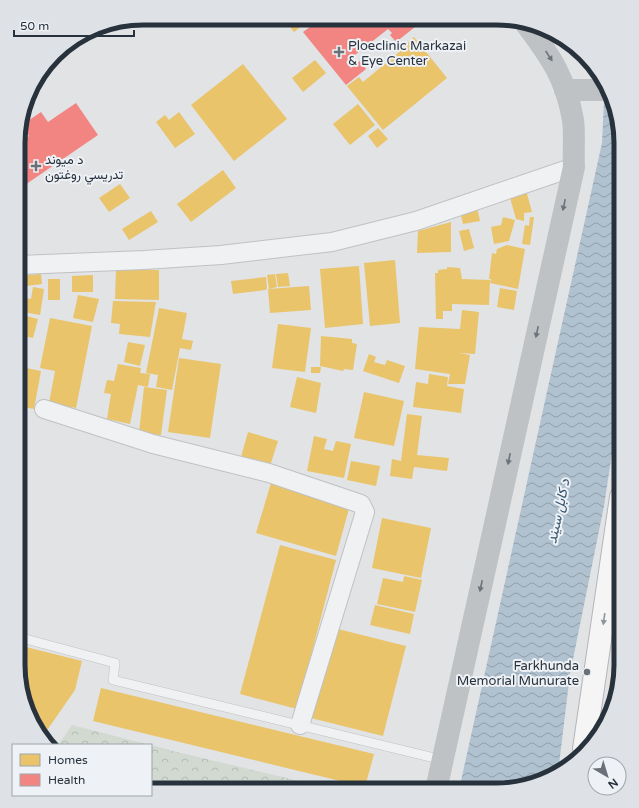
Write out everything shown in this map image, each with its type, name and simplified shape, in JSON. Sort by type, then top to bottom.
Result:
[{"type":"highway","points":[[585,742],[614,545]]},
{"type":"main road","points":[[438,783],[574,167],[573,122],[563,80],[551,57],[531,30]]},
{"type":"main road","points":[[565,90],[600,90]]},
{"type":"street","points":[[25,265],[144,260],[214,255],[332,242],[416,221],[574,167]]},
{"type":"street","points":[[44,409],[153,444],[269,472],[361,504],[365,512],[300,724]]},
{"type":"lane","points":[[25,639],[114,663],[113,680],[300,724],[443,760]]},
{"type":"green space","points":[[72,725],[146,744],[59,744]]},
{"type":"green space","points":[[152,745],[308,783],[152,783]]},
{"type":"water","name":"د کابل سيند","points":[[602,93],[610,112],[614,143],[614,440],[604,506],[570,674],[559,765],[541,774],[512,782],[461,783],[602,143],[604,101]]},
{"type":"building: Homes","points":[[290,25],[303,25],[294,32],[289,26]]},
{"type":"building: Homes","points":[[414,37],[447,78],[383,130],[347,86],[359,77],[363,82],[404,48],[403,47]]},
{"type":"building: Homes","points":[[315,60],[326,73],[303,92],[292,78]]},
{"type":"building: Homes","points":[[243,64],[287,119],[234,161],[191,105]]},
{"type":"building: Homes","points":[[358,104],[375,125],[350,145],[333,124]]},
{"type":"building: Homes","points":[[179,112],[195,134],[175,148],[156,122],[165,115],[169,120]]},
{"type":"building: Homes","points":[[378,128],[388,139],[377,148],[368,136]]},
{"type":"building: Homes","points":[[223,170],[236,188],[191,222],[177,204]]},
{"type":"building: Homes","points":[[120,184],[130,198],[109,212],[99,198]]},
{"type":"building: Homes","points":[[526,190],[532,212],[524,213],[524,221],[516,219],[509,194]]},
{"type":"building: Homes","points":[[477,207],[480,221],[463,224],[460,211]]},
{"type":"building: Homes","points":[[151,211],[158,222],[129,240],[122,229]]},
{"type":"building: Homes","points":[[503,217],[515,220],[509,241],[494,244],[491,227],[501,225]]},
{"type":"building: Homes","points":[[530,217],[534,217],[530,245],[522,244],[525,225],[529,226]]},
{"type":"building: Homes","points":[[451,222],[451,252],[417,253],[418,231]]},
{"type":"building: Homes","points":[[469,229],[474,248],[464,251],[459,231]]},
{"type":"building: Homes","points":[[507,245],[525,249],[518,289],[490,283],[491,279],[489,279],[492,253],[496,254],[497,249]]},
{"type":"building: Homes","points":[[395,260],[400,323],[370,326],[364,263]]},
{"type":"building: Homes","points":[[359,266],[363,324],[325,328],[320,269]]},
{"type":"building: Homes","points":[[447,267],[460,268],[462,279],[490,280],[489,305],[452,304],[452,311],[443,311],[443,319],[436,319],[435,273],[438,273],[438,270],[447,269]]},
{"type":"building: Homes","points":[[116,269],[159,270],[159,300],[115,299]]},
{"type":"building: Homes","points":[[288,273],[290,286],[278,287],[276,274]]},
{"type":"building: Homes","points":[[41,274],[42,284],[25,286],[25,275]]},
{"type":"building: Homes","points":[[275,274],[277,287],[269,289],[267,275]]},
{"type":"building: Homes","points":[[93,275],[93,292],[72,292],[72,276]]},
{"type":"building: Homes","points":[[266,277],[267,289],[233,294],[231,281]]},
{"type":"building: Homes","points":[[48,279],[60,279],[60,300],[48,300]]},
{"type":"building: Homes","points":[[309,286],[311,310],[270,313],[268,289]]},
{"type":"building: Homes","points":[[33,287],[44,289],[40,315],[25,312],[25,298],[31,299]]},
{"type":"building: Homes","points":[[500,288],[517,291],[514,310],[497,307]]},
{"type":"building: Homes","points":[[78,295],[99,299],[93,322],[73,318]]},
{"type":"building: Homes","points":[[113,301],[156,302],[150,337],[119,334],[120,324],[111,323]]},
{"type":"building: Homes","points":[[159,308],[187,313],[182,339],[193,341],[191,350],[180,348],[172,390],[156,387],[158,375],[146,373]]},
{"type":"building: Homes","points":[[462,310],[479,312],[475,354],[459,353],[470,355],[465,384],[448,384],[450,374],[415,369],[419,327],[460,329]]},
{"type":"building: Homes","points":[[25,316],[38,319],[33,338],[25,336]]},
{"type":"building: Homes","points":[[50,318],[92,326],[76,408],[49,403],[55,371],[40,368]]},
{"type":"building: Homes","points":[[278,324],[311,328],[305,372],[272,368]]},
{"type":"building: Homes","points":[[321,336],[352,339],[352,343],[357,344],[353,370],[344,369],[343,371],[320,366]]},
{"type":"building: Homes","points":[[128,342],[145,345],[140,366],[124,362]]},
{"type":"building: Homes","points":[[369,354],[376,357],[374,362],[385,365],[387,360],[405,366],[399,383],[363,371]]},
{"type":"building: Homes","points":[[179,358],[221,364],[210,438],[168,432]]},
{"type":"building: Homes","points":[[118,364],[141,368],[140,373],[150,374],[148,387],[138,385],[130,424],[107,419],[111,394],[104,393],[107,380],[114,381]]},
{"type":"building: Homes","points":[[311,367],[321,367],[320,373],[311,373]]},
{"type":"building: Homes","points":[[25,368],[41,371],[34,409],[25,407]]},
{"type":"building: Homes","points":[[429,374],[448,377],[447,386],[464,389],[461,413],[413,407],[416,382],[428,384]]},
{"type":"building: Homes","points":[[297,377],[321,383],[316,413],[290,407]]},
{"type":"building: Homes","points":[[144,387],[167,390],[161,435],[139,433]]},
{"type":"building: Homes","points":[[364,392],[404,401],[394,446],[354,438]]},
{"type":"building: Homes","points":[[407,414],[422,416],[417,455],[449,458],[447,471],[414,467],[412,479],[390,476],[392,459],[401,461]]},
{"type":"building: Homes","points":[[248,432],[278,441],[270,466],[241,457]]},
{"type":"building: Homes","points":[[314,436],[327,439],[324,449],[333,451],[336,441],[351,444],[344,478],[307,471]]},
{"type":"building: Homes","points":[[351,461],[380,466],[376,486],[347,480]]},
{"type":"building: Homes","points":[[271,483],[350,505],[336,556],[256,533]]},
{"type":"building: Homes","points":[[382,518],[431,528],[421,578],[372,568]]},
{"type":"building: Homes","points":[[280,545],[336,560],[297,709],[240,694]]},
{"type":"building: Homes","points":[[404,576],[422,580],[415,612],[377,604],[383,578],[403,582]]},
{"type":"building: Homes","points":[[375,605],[414,614],[410,634],[370,625]]},
{"type":"building: Homes","points":[[334,628],[406,646],[383,736],[311,718]]},
{"type":"building: Homes","points":[[25,647],[82,661],[75,690],[46,732],[34,710],[29,696],[26,681]]},
{"type":"building: Homes","points":[[614,663],[614,675],[612,675]]},
{"type":"building: Homes","points":[[611,676],[614,676],[612,688],[607,706]]},
{"type":"building: Homes","points":[[101,688],[374,754],[366,783],[349,783],[93,721]]},
{"type":"building: Health","name":"Ploeclinic Markazai & Eye Center","points":[[313,25],[414,25],[415,27],[396,42],[390,35],[392,33],[388,29],[346,62],[351,68],[360,61],[366,69],[346,85],[303,32]]},
{"type":"building: Health","name":"د میوند تدریسي روغتون","points":[[76,103],[98,135],[25,185],[25,138],[29,136],[26,131],[27,122],[41,112],[48,122]]},
{"type":"place","name":"Ploeclinic Markazai & Eye Center","points":[[339,52]]},
{"type":"place","name":"د میوند تدریسي روغتون","points":[[36,166]]},
{"type":"place","name":"Farkhunda Memorial Munurate","points":[[587,672]]}]
